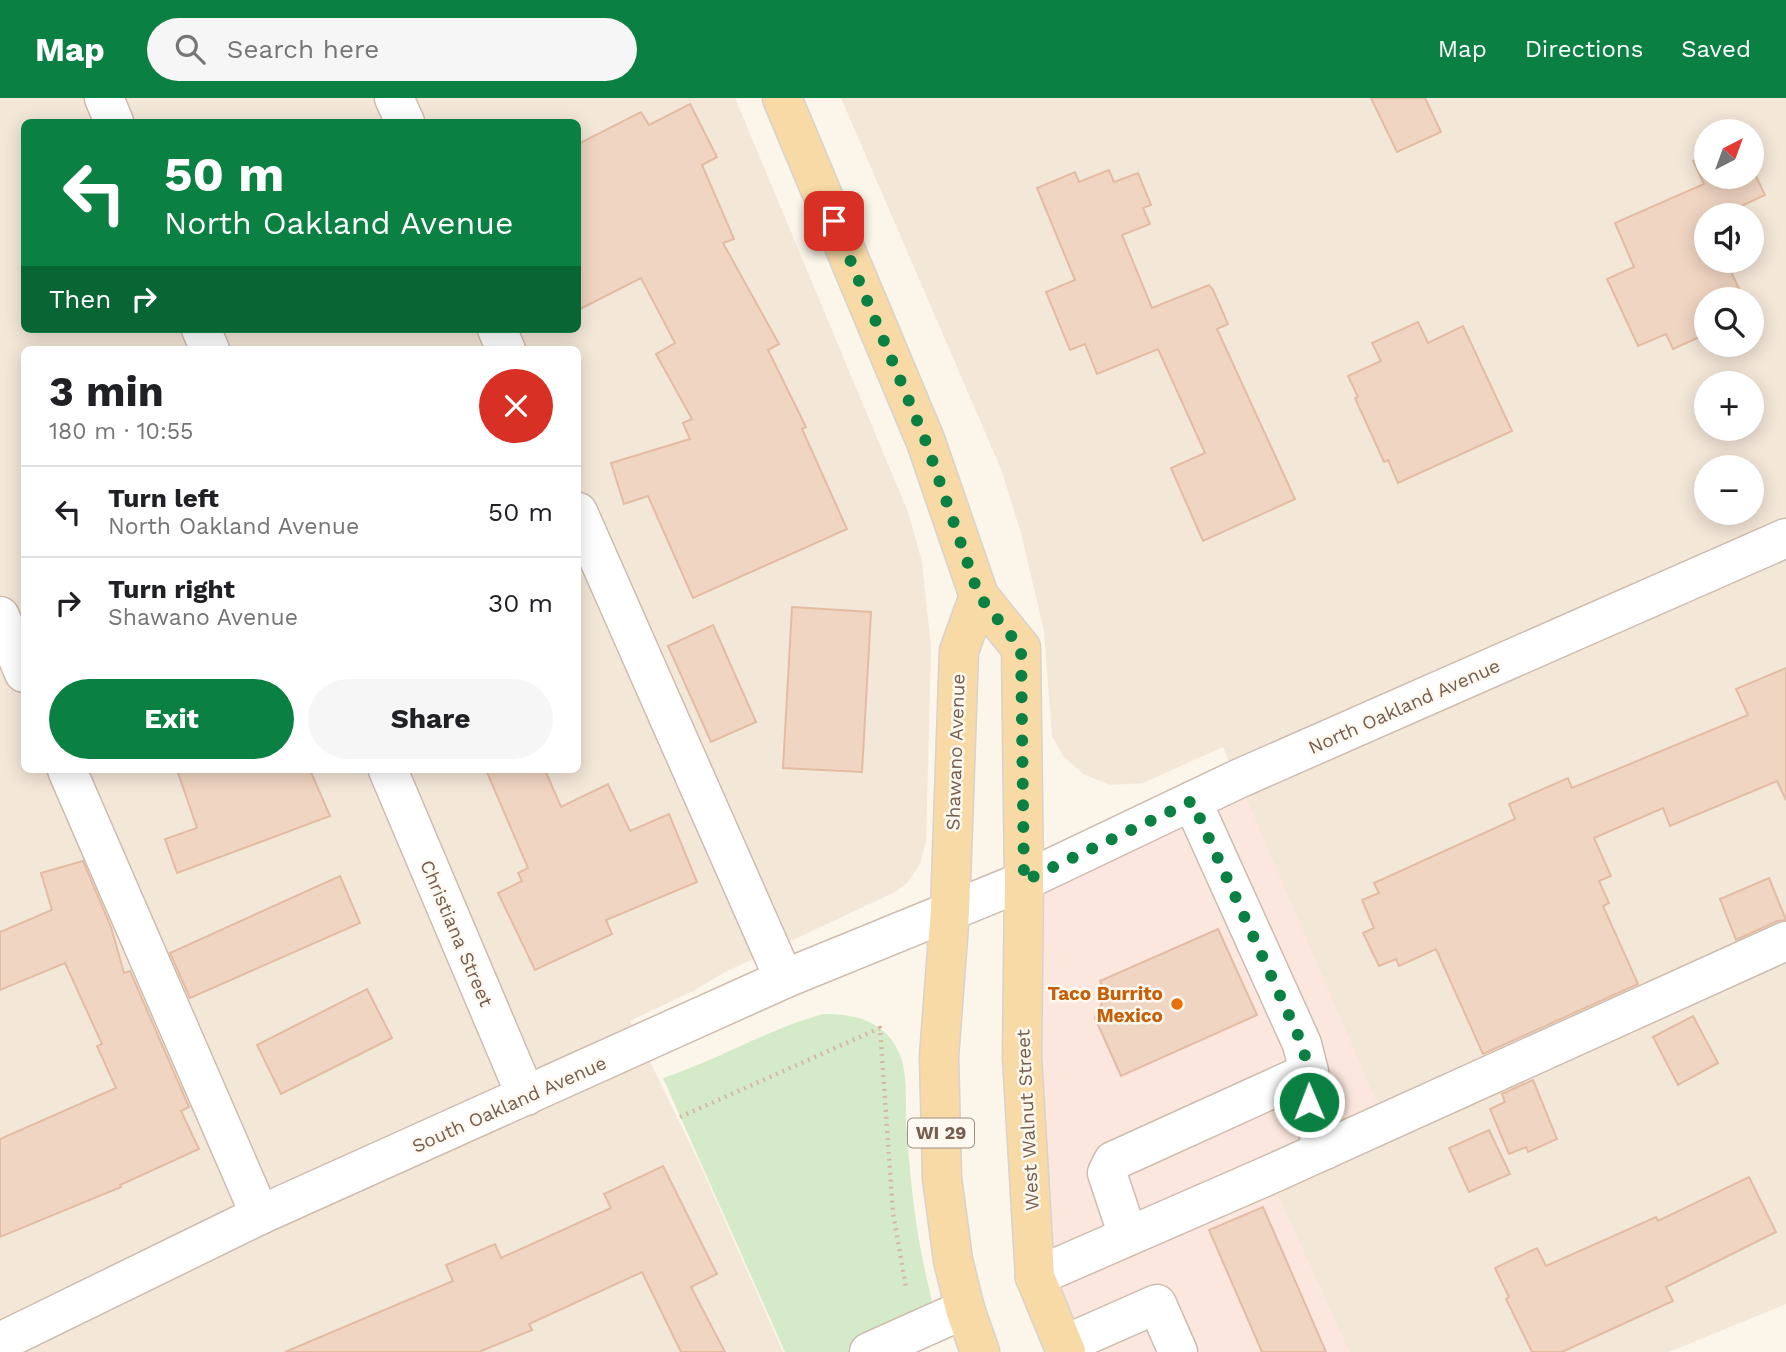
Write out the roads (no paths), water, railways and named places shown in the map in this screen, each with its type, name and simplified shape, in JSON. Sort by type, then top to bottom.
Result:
[{"type":"main road","points":[[782,98],[926,442],[979,596],[1021,648],[1024,881]]},
{"type":"main road","name":"Shawano Avenue","points":[[950,911],[959,651],[979,596]]},
{"type":"main road","name":"West Walnut Street","points":[[1024,881],[1022,1057],[1035,1277],[1065,1348]]},
{"type":"main road","name":"WI 29","points":[[950,911],[939,1056],[942,1178],[953,1260],[980,1352]]},
{"type":"street","points":[[104,98],[113,119]]},
{"type":"street","points":[[394,98],[404,119]]},
{"type":"street","points":[[581,519],[784,979]]},
{"type":"street","name":"North Oakland Avenue","points":[[1024,881],[1192,801],[1786,538]]},
{"type":"street","points":[[0,616],[21,666]]},
{"type":"street","points":[[68,773],[260,1215]]},
{"type":"street","name":"Christiana Street","points":[[389,773],[526,1096]]},
{"type":"street","points":[[1192,801],[1302,1044],[1309,1072],[1310,1111],[1325,1150]]},
{"type":"street","name":"South Oakland Avenue","points":[[0,1342],[260,1215],[784,979],[1024,881]]},
{"type":"street","points":[[1035,1277],[1325,1150],[1786,941]]},
{"type":"street","points":[[1128,1236],[1107,1172],[1113,1161],[1309,1072]]},
{"type":"street","points":[[1065,1348],[1157,1304],[1178,1352]]},
{"type":"street","points":[[869,1352],[965,1308]]},
{"type":"place","name":"Taco Burrito Mexico","points":[[1177,1004]]}]
